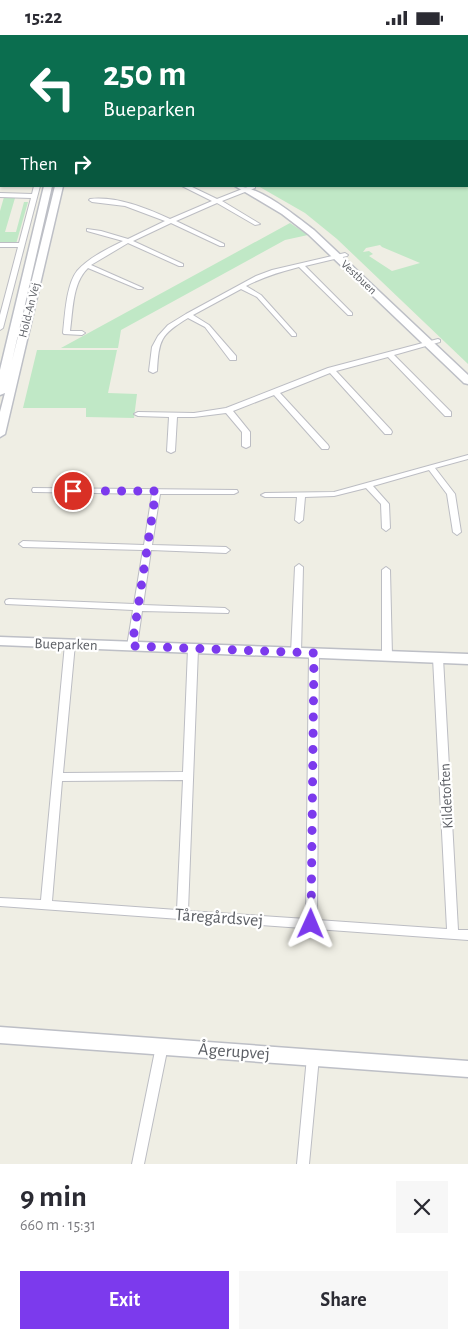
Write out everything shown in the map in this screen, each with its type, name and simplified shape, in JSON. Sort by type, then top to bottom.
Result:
[{"type":"street","points":[[0,328],[3,300],[14,276],[36,187]]},
{"type":"street","name":"Hold-An Vej","points":[[0,391],[48,187]]},
{"type":"street","name":"Hold-An Vej","points":[[0,434],[59,187]]},
{"type":"street","points":[[187,187],[218,201],[257,223]]},
{"type":"street","points":[[82,333],[66,333],[76,279],[86,265],[130,241],[247,187]]},
{"type":"street","name":"Vestbuen","points":[[247,187],[311,231],[341,256],[434,343],[468,381]]},
{"type":"street","points":[[0,195],[34,195]]},
{"type":"street","points":[[92,200],[120,202],[222,245]]},
{"type":"street","points":[[89,230],[105,232],[130,241],[181,265]]},
{"type":"street","points":[[0,245],[22,245]]},
{"type":"street","points":[[153,371],[155,347],[161,336],[170,326],[240,286],[274,271],[341,256]]},
{"type":"street","points":[[86,265],[140,289]]},
{"type":"street","points":[[300,265],[350,314]]},
{"type":"street","points":[[14,276],[38,277]]},
{"type":"street","points":[[240,286],[259,297],[294,335]]},
{"type":"street","points":[[188,315],[207,326],[233,358]]},
{"type":"street","points":[[138,414],[204,414],[228,410],[330,370],[434,343]]},
{"type":"street","name":"Vestbuen","points":[[434,343],[468,369]]},
{"type":"street","points":[[389,354],[448,414]]},
{"type":"street","points":[[330,370],[388,432]]},
{"type":"street","points":[[275,391],[325,447]]},
{"type":"street","points":[[228,410],[246,432],[246,446]]},
{"type":"street","points":[[171,451],[173,415]]},
{"type":"street","points":[[265,495],[334,494],[468,457]]},
{"type":"street","points":[[430,467],[452,494],[457,531]]},
{"type":"street","points":[[368,485],[385,504],[386,528]]},
{"type":"street","points":[[36,490],[234,492]]},
{"type":"street","points":[[132,646],[156,491]]},
{"type":"street","points":[[299,520],[301,495]]},
{"type":"street","points":[[23,544],[226,550]]},
{"type":"street","points":[[296,653],[299,567]]},
{"type":"street","points":[[386,570],[387,656]]},
{"type":"street","points":[[9,602],[225,611]]},
{"type":"street","name":"Bueparken","points":[[0,641],[468,659]]},
{"type":"street","points":[[46,905],[70,644]]},
{"type":"street","points":[[182,915],[193,649]]},
{"type":"street","points":[[311,924],[314,653]]},
{"type":"street","name":"Kildetoften","points":[[438,658],[453,934]]},
{"type":"street","points":[[58,777],[187,776]]},
{"type":"street","name":"Tåregårdsvej","points":[[0,902],[468,935]]},
{"type":"street","name":"Ågerupvej","points":[[0,1035],[468,1069]]},
{"type":"street","points":[[138,1164],[162,1046]]},
{"type":"street","points":[[303,1164],[314,1057]]},
{"type":"green space","points":[[260,187],[468,187],[468,364],[337,239],[305,213]],"holes":[[[380,245],[420,263],[392,271],[369,256],[373,254],[369,251],[363,252],[366,248]]]},
{"type":"green space","points":[[4,197],[28,198],[15,198],[5,232],[16,232],[24,202],[28,202],[16,244],[0,244],[0,211]]},
{"type":"green space","points":[[290,223],[308,235],[285,240],[121,330],[118,348],[61,348]]},
{"type":"green space","points":[[37,350],[117,350],[108,393],[137,394],[134,418],[86,417],[86,408],[23,408]]},
{"type":"route","points":[[73,491],[156,491],[132,646],[314,653],[311,924]]}]
